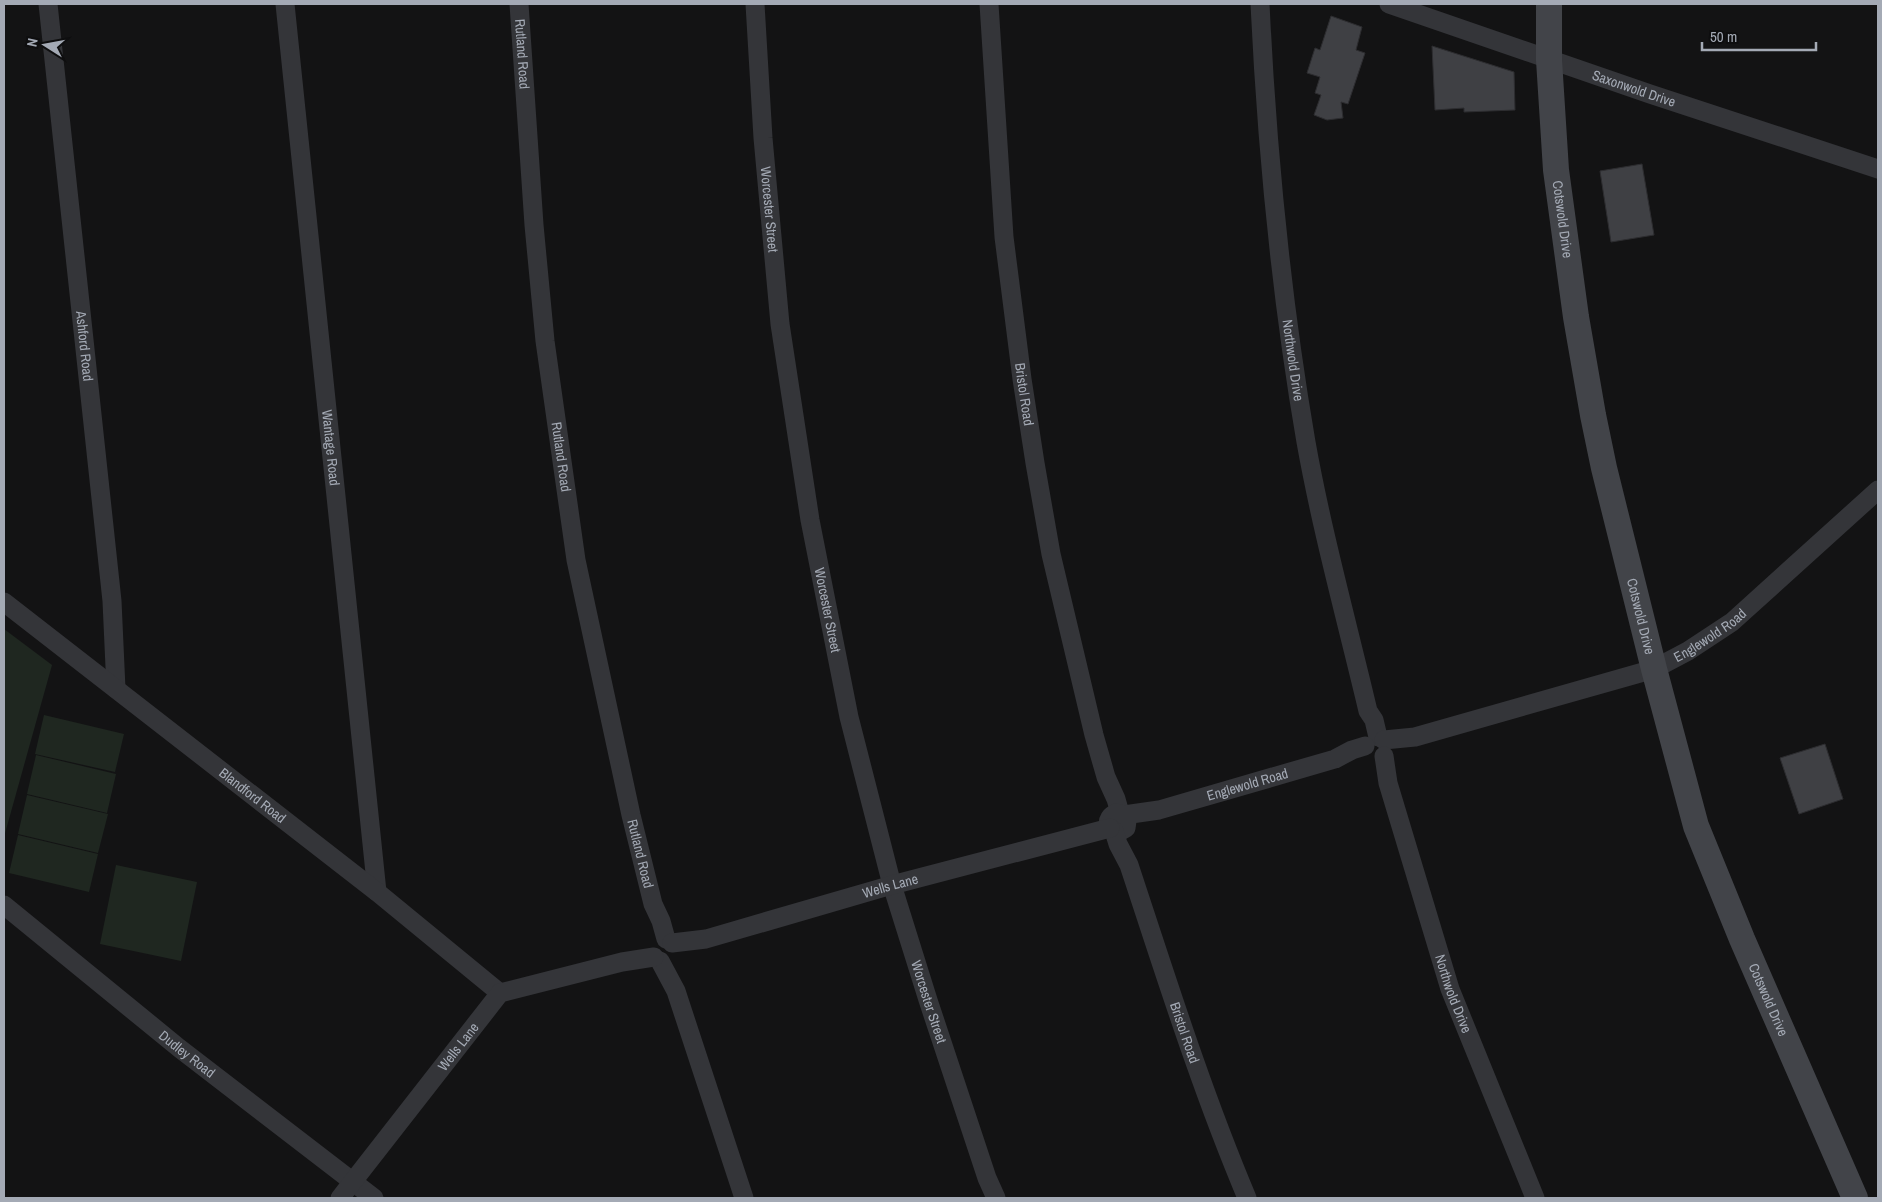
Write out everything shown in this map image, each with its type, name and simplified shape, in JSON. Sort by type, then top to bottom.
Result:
[{"type":"main road","name":"Cotswold Drive","points":[[1550,4],[1549,60],[1556,170],[1564,235],[1591,406],[1604,468],[1654,669],[1696,826],[1742,939],[1855,1198]]},
{"type":"street","name":"Ashford Road","points":[[48,4],[112,602],[116,689]]},
{"type":"street","name":"Wantage Road","points":[[285,4],[377,892]]},
{"type":"street","name":"Rutland Road","points":[[519,4],[534,225],[545,341],[576,560],[631,815],[653,904],[653,922],[675,975],[676,991],[744,1198]]},
{"type":"street","name":"Worcester Street","points":[[755,4],[763,138],[780,324],[804,477],[849,717],[892,885],[984,1169],[996,1198]]},
{"type":"street","name":"Bristol Road","points":[[989,4],[1004,237],[1023,388],[1051,554],[1094,735],[1106,778],[1116,799],[1117,822],[1128,852],[1129,865],[1209,1103],[1247,1198]]},
{"type":"street","name":"Northwold Drive","points":[[1260,4],[1277,234],[1296,379],[1319,505],[1368,710],[1374,720],[1376,748],[1450,989],[1535,1198]]},
{"type":"street","name":"Saxonwold Drive","points":[[1389,4],[1549,60],[1878,169]]},
{"type":"street","name":"Englewold Road","points":[[1117,822],[1335,759],[1376,748],[1404,744],[1415,737],[1654,669],[1688,651],[1732,622],[1878,490]]},
{"type":"street","name":"Blandford Road","points":[[4,602],[377,892],[500,993]]},
{"type":"street","name":"Wells Lane","points":[[340,1198],[500,993],[622,962],[641,960],[663,950],[892,885],[1075,836],[1117,822]]},
{"type":"street","name":"Dudley Road","points":[[4,905],[179,1048],[374,1198]]},
{"type":"shaded area","points":[[4,629],[52,665],[4,837]]},
{"type":"shaded area","points":[[44,715],[124,734],[115,772],[35,754]]},
{"type":"shaded area","points":[[36,755],[116,774],[107,813],[27,794]]},
{"type":"shaded area","points":[[27,795],[108,814],[98,853],[18,834]]},
{"type":"shaded area","points":[[18,835],[98,854],[89,892],[9,873]]},
{"type":"shaded area","points":[[116,865],[197,882],[181,961],[100,944]]},
{"type":"building","points":[[1331,16],[1362,27],[1356,50],[1365,53],[1348,104],[1341,102],[1343,118],[1327,120],[1314,115],[1321,95],[1315,93],[1320,77],[1307,73],[1315,48],[1320,50]]},
{"type":"building","points":[[1432,46],[1514,72],[1515,110],[1464,112],[1464,108],[1435,110]]},
{"type":"building","points":[[1642,164],[1654,235],[1611,242],[1600,171]]},
{"type":"building","points":[[1825,744],[1843,799],[1799,814],[1780,758]]}]
